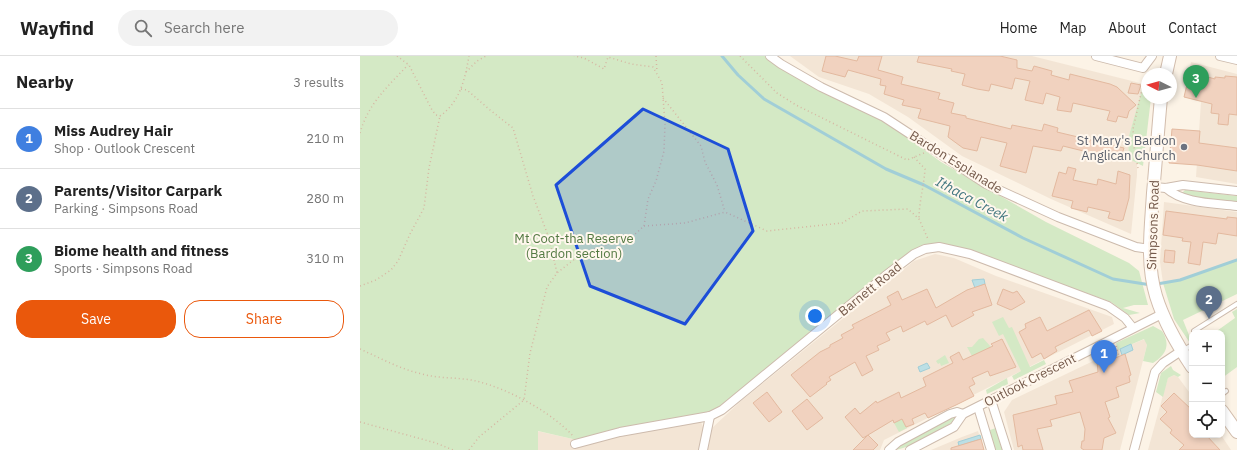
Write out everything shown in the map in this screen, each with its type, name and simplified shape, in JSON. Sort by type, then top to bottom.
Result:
[{"type":"main road","points":[[1167,68],[1170,56]]},
{"type":"main road","name":"Simpsons Road","points":[[1161,104],[1150,249],[1152,277],[1162,314],[1181,351],[1191,366]]},
{"type":"main road","points":[[1225,415],[1237,432]]},
{"type":"street","name":"Bardon Esplanade","points":[[770,56],[821,87],[884,117],[986,184],[1058,217],[1136,247],[1150,249]]},
{"type":"street","points":[[1096,56],[1143,68],[1152,56]]},
{"type":"street","points":[[1220,56],[1237,60]]},
{"type":"street","points":[[1154,187],[1166,188],[1181,185],[1237,191]]},
{"type":"street","points":[[1166,188],[1176,196],[1184,199],[1237,206]]},
{"type":"street","name":"Barnett Road","points":[[578,444],[620,432],[710,416],[722,410],[909,258],[924,249],[940,247],[970,254],[1108,306],[1124,317],[1133,328]]},
{"type":"street","name":"Outlook Crescent","points":[[910,450],[954,427],[963,414],[1162,314]]},
{"type":"street","points":[[1134,450],[1155,372],[1163,363],[1181,351]]},
{"type":"street","points":[[991,400],[1007,450]]},
{"type":"street","points":[[978,407],[991,450]]},
{"type":"street","name":"Outlook Crescent","points":[[889,450],[898,442],[950,414],[957,412],[963,414]]},
{"type":"street","points":[[704,450],[710,416]]},
{"type":"lane","points":[[1196,330],[1237,304]]},
{"type":"lane","points":[[1181,351],[1189,347]]},
{"type":"path","points":[[397,56],[409,65],[432,110],[436,115],[441,116]]},
{"type":"path","points":[[360,286],[376,280],[391,270],[398,261],[424,208],[429,168],[441,116],[445,113],[461,89],[465,80],[469,56]]},
{"type":"path","points":[[466,72],[477,61],[486,56]]},
{"type":"path","points":[[574,56],[584,58],[604,69],[609,57],[631,64],[653,68],[658,73]]},
{"type":"path","points":[[644,226],[648,198],[656,181],[664,151],[665,124],[662,83],[658,73],[656,56]]},
{"type":"path","points":[[740,56],[777,93],[796,105],[907,160],[930,148]]},
{"type":"path","points":[[360,132],[376,98],[409,65]]},
{"type":"path","points":[[461,89],[467,90],[513,128],[533,196],[549,238],[557,273]]},
{"type":"path","points":[[1138,168],[1134,147],[1133,129],[1141,96]]},
{"type":"path","points":[[663,97],[701,146],[705,162],[717,185],[725,212]]},
{"type":"path","points":[[914,157],[925,169],[919,219]]},
{"type":"path","points":[[470,450],[479,437],[524,400],[530,353],[547,287],[557,273],[580,254],[634,235],[644,226],[685,223],[725,212],[767,231],[842,223],[862,211],[908,209],[919,219],[932,248]]},
{"type":"path","points":[[1116,346],[1119,356]]},
{"type":"path","points":[[360,349],[423,375],[476,381],[509,393],[524,400],[564,425],[578,444]]},
{"type":"path","points":[[1100,354],[1102,360]]},
{"type":"path","points":[[360,422],[436,443],[453,450]]},
{"type":"highlighted area","points":[[643,109],[728,149],[753,231],[685,324],[590,286],[556,185]]},
{"type":"shaded area","points":[[790,56],[1032,56],[1141,83],[1141,94],[1128,139],[1129,159],[1137,163],[1131,234],[1051,199],[962,156],[908,117],[869,94],[819,77]]},
{"type":"shaded area","points":[[1191,62],[1237,74],[1237,184],[1196,177],[1201,102],[1184,97]]},
{"type":"shaded area","points":[[1164,202],[1237,212],[1237,260],[1180,280],[1163,283],[1160,262]]},
{"type":"shaded area","points":[[935,254],[954,258],[996,276],[1112,317],[1114,324],[884,440],[880,450],[706,450],[712,428],[741,401],[914,261]]},
{"type":"shaded area","points":[[1145,339],[1147,345],[1120,450],[1014,450],[1004,412],[1012,400],[1112,352]]},
{"type":"shaded area","points":[[1174,375],[1178,377],[1189,392],[1189,438],[1223,438],[1231,450],[1148,450],[1168,378]]},
{"type":"shaded area","points":[[701,422],[704,430],[700,450],[538,450],[537,431],[577,440]]},
{"type":"shaded area","points":[[978,431],[984,450],[931,450],[962,437]]},
{"type":"green space","name":"Mt Coot-tha Reserve (Bardon section)","points":[[360,56],[767,56],[882,119],[941,162],[972,180],[1046,222],[1129,263],[1139,271],[1148,305],[1134,305],[1123,308],[1140,313],[1129,315],[1111,302],[973,252],[931,245],[712,412],[577,440],[538,431],[538,450],[360,450]]},
{"type":"green space","points":[[1141,93],[1141,104],[1150,104],[1143,166],[1129,159],[1128,139]]},
{"type":"green space","points":[[1185,190],[1237,196],[1237,203],[1188,196],[1182,193]]},
{"type":"green space","points":[[1237,260],[1237,294],[1183,320],[1189,335],[1189,342],[1174,319],[1163,283],[1180,280]]},
{"type":"green space","points":[[1237,309],[1237,367],[1225,376],[1225,330],[1218,330],[1235,318],[1232,312]]},
{"type":"green space","points":[[1003,317],[1009,328],[1012,327],[1030,367],[1044,360],[1046,364],[1014,380],[1012,376],[1021,371],[1003,334],[999,336],[992,322]]},
{"type":"green space","points":[[1153,326],[1162,331],[1167,345],[1161,357],[1153,363],[1143,361],[1147,345],[1144,339],[1118,350],[1116,343]]},
{"type":"green space","points":[[983,338],[991,347],[972,356],[967,347],[972,347],[979,339]]},
{"type":"green space","points":[[945,355],[949,363],[941,366],[940,363],[938,364],[936,361]]},
{"type":"green space","points":[[1171,366],[1173,370],[1181,375],[1178,377],[1174,375],[1168,378],[1163,397],[1156,392],[1161,373]]},
{"type":"green space","points":[[1007,378],[1008,384],[987,394],[986,390]]},
{"type":"green space","points":[[958,415],[957,419],[925,438],[893,450],[952,416]]},
{"type":"green space","points":[[902,419],[907,428],[899,432],[894,423]]},
{"type":"green space","points":[[996,428],[1003,450],[994,450],[990,430]]},
{"type":"water","points":[[984,279],[985,284],[975,288],[972,280]]},
{"type":"water","points":[[1131,344],[1133,350],[1122,355],[1120,349]]},
{"type":"water","points":[[927,363],[930,368],[920,372],[918,367]]},
{"type":"water","points":[[980,435],[981,439],[959,446],[958,442]]},
{"type":"building","points":[[826,56],[835,56],[857,61],[859,56],[882,56],[878,70],[903,77],[901,84],[940,93],[938,99],[954,103],[951,113],[966,116],[966,118],[1011,129],[1012,125],[1042,131],[1044,124],[1058,128],[1057,132],[1124,148],[1120,160],[1063,146],[1061,151],[1033,146],[1026,173],[1000,166],[1007,143],[981,137],[977,151],[963,148],[948,137],[950,126],[918,118],[921,109],[902,105],[904,100],[884,94],[886,86],[880,85],[881,79],[848,70],[845,77],[822,71]]},
{"type":"building","points":[[919,56],[1000,56],[1017,60],[1017,68],[1032,71],[1034,66],[1052,71],[1051,75],[1069,80],[1070,74],[1110,84],[1117,87],[1136,105],[1129,111],[1127,118],[1118,116],[1116,122],[1107,120],[1110,111],[1073,103],[1071,112],[1057,110],[1060,97],[1046,93],[1043,104],[1025,100],[1030,81],[1015,78],[1012,89],[991,84],[989,91],[977,89],[962,85],[965,74],[951,71],[952,69],[917,62]]},
{"type":"building","points":[[1190,72],[1215,79],[1215,77],[1225,78],[1225,76],[1237,77],[1237,115],[1229,114],[1228,125],[1218,124],[1219,114],[1211,113],[1212,104],[1184,97]]},
{"type":"building","points":[[1131,83],[1141,85],[1138,94],[1128,93]]},
{"type":"building","points":[[1172,129],[1200,131],[1199,143],[1237,148],[1237,171],[1197,165],[1169,163]]},
{"type":"building","points":[[1068,167],[1076,169],[1073,180],[1097,185],[1098,179],[1116,184],[1118,171],[1130,175],[1129,198],[1123,220],[1120,221],[1108,218],[1110,212],[1088,207],[1087,212],[1071,208],[1073,201],[1052,196],[1059,172],[1066,174]]},
{"type":"building","points":[[1166,211],[1227,219],[1227,217],[1237,218],[1237,236],[1218,233],[1216,244],[1203,242],[1200,265],[1188,263],[1191,242],[1182,241],[1183,238],[1163,235]]},
{"type":"building","points":[[1165,250],[1175,251],[1174,263],[1164,262]]},
{"type":"building","points":[[985,284],[992,305],[972,312],[974,315],[952,327],[946,315],[927,325],[925,321],[903,332],[901,326],[886,333],[890,340],[877,346],[879,350],[866,356],[873,370],[862,376],[855,362],[829,377],[831,380],[810,397],[791,375],[820,352],[843,338],[841,335],[854,328],[852,325],[891,305],[887,297],[898,291],[902,300],[927,289],[936,308],[967,290]]},
{"type":"building","points":[[1003,289],[1013,293],[1017,291],[1025,302],[1011,310],[997,304]]},
{"type":"building","points":[[1089,310],[1102,331],[1092,336],[1089,330],[1055,347],[1057,351],[1044,359],[1041,353],[1032,358],[1019,332],[1026,328],[1025,324],[1040,317],[1047,331]]},
{"type":"building","points":[[1002,339],[1016,367],[990,376],[988,371],[972,378],[975,384],[969,387],[974,396],[956,405],[928,418],[925,413],[912,419],[914,424],[906,427],[902,419],[894,423],[893,420],[863,438],[845,417],[855,408],[860,414],[876,401],[877,403],[899,392],[901,398],[926,386],[923,378],[953,363],[950,357],[959,352],[963,360],[993,346],[991,344]]},
{"type":"building","points":[[1125,354],[1131,375],[1129,376],[1130,382],[1116,387],[1119,397],[1105,402],[1110,417],[1108,418],[1116,433],[1104,438],[1102,450],[1084,450],[1081,448],[1082,441],[1084,441],[1085,429],[1080,412],[1050,420],[1052,426],[1037,429],[1043,450],[1023,450],[1022,445],[1018,447],[1013,415],[1057,404],[1055,396],[1073,392],[1069,381],[1098,372],[1097,362],[1107,359],[1108,361]]},
{"type":"building","points":[[767,392],[782,412],[769,422],[753,403]]},
{"type":"building","points":[[1174,393],[1189,407],[1189,438],[1209,438],[1220,450],[1179,450],[1184,445],[1170,433],[1172,430],[1160,419],[1167,412],[1161,406]]},
{"type":"building","points":[[807,399],[823,418],[807,430],[792,411]]},
{"type":"building","points":[[868,435],[878,445],[873,450],[853,450]]},
{"type":"building","points":[[981,439],[984,450],[951,450],[951,448]]},
{"type":"waterway","name":"Ithaca Creek","points":[[722,56],[738,75],[764,99],[886,169],[924,185],[1023,238],[1113,279],[1151,285]]},
{"type":"waterway","name":"Ithaca Creek","points":[[1157,284],[1180,280],[1237,260]]},
{"type":"place","name":"Biome health and fitness","points":[[1196,98]]},
{"type":"place","name":"St Mary's Bardon Anglican Church","points":[[1184,147]]},
{"type":"place","name":"Parents/Visitor Carpark","points":[[1209,319]]},
{"type":"place","name":"Miss Audrey Hair","points":[[1104,373]]}]
